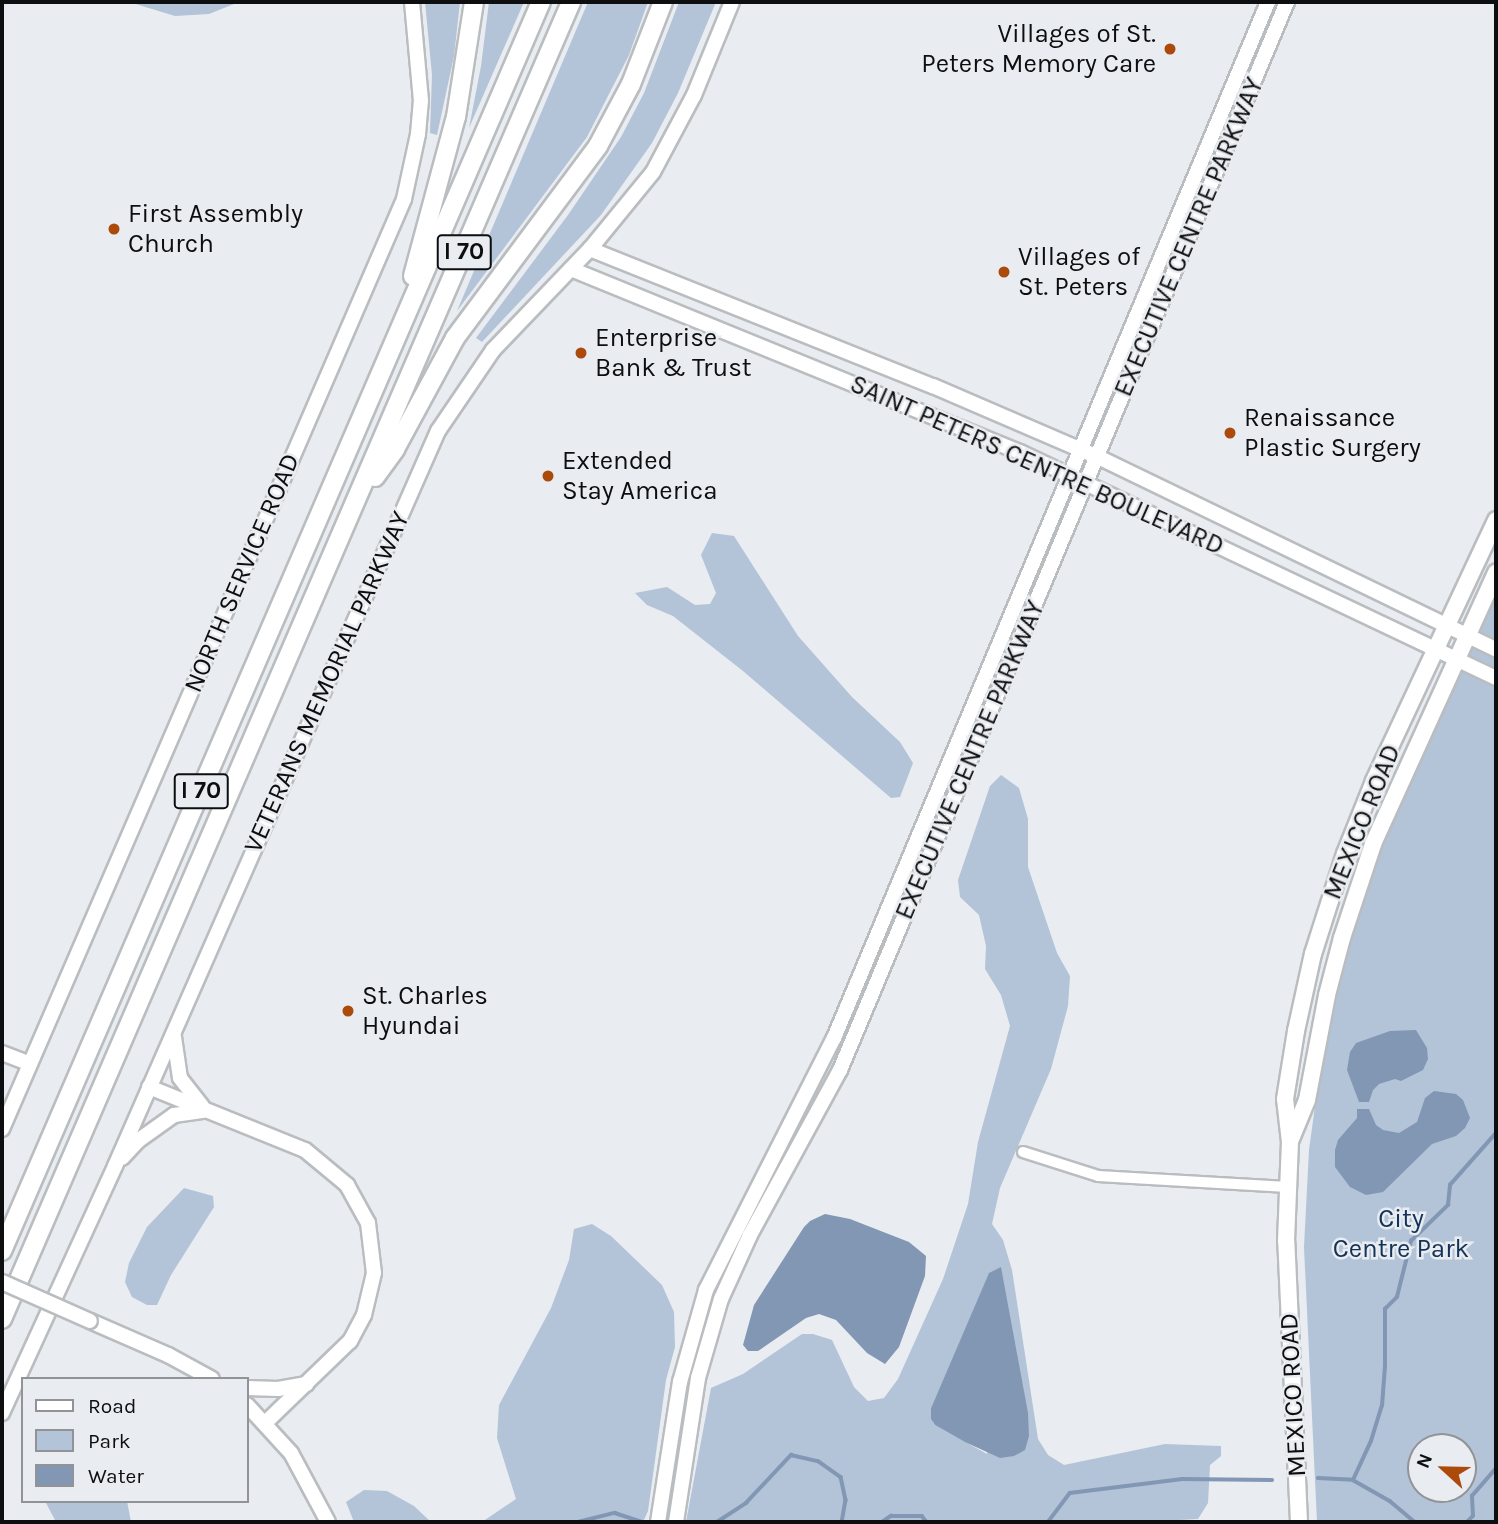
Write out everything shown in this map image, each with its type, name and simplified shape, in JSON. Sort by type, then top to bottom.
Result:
[{"type":"highway","points":[[399,330],[456,117],[474,2]]},
{"type":"highway","name":"I 70","points":[[2,1251],[541,2]]},
{"type":"highway","name":"I 70","points":[[2,1319],[357,503],[571,2]]},
{"type":"highway","points":[[357,503],[395,449],[455,338],[598,146],[640,65],[663,2]]},
{"type":"main road","name":"MEXICO ROAD","points":[[1299,1522],[1286,1241],[1290,1142],[1285,1099],[1287,1075],[1304,991],[1326,911],[1374,781],[1496,520]]},
{"type":"main road","name":"MEXICO ROAD","points":[[1290,1142],[1307,1100],[1327,996],[1360,882],[1383,820],[1496,573]]},
{"type":"street","name":"NORTH SERVICE ROAD","points":[[2,1129],[404,199],[418,134],[421,101],[412,2]]},
{"type":"street","name":"VETERANS MEMORIAL PARKWAY","points":[[2,1413],[115,1166],[438,431],[493,350],[590,249],[653,172],[676,132],[732,2]]},
{"type":"street","name":"EXECUTIVE CENTRE PARKWAY","points":[[658,1522],[680,1382],[706,1290],[834,1038],[1268,2]]},
{"type":"street","name":"EXECUTIVE CENTRE PARKWAY","points":[[676,1522],[698,1378],[721,1299],[750,1236],[839,1070],[1287,2]]},
{"type":"street","name":"SAINT PETERS CENTRE BOULEVARD","points":[[590,249],[933,386],[1098,457],[1496,649]]},
{"type":"street","name":"SAINT PETERS CENTRE BOULEVARD","points":[[571,269],[1069,473],[1496,678]]},
{"type":"street","points":[[174,1032],[180,1078],[206,1110]]},
{"type":"street","points":[[2,1053],[30,1064]]},
{"type":"street","points":[[149,1087],[305,1150],[347,1185],[368,1223],[374,1273],[364,1315],[350,1341],[265,1423]]},
{"type":"street","points":[[115,1166],[158,1124],[173,1115],[206,1110]]},
{"type":"street","points":[[1023,1152],[1098,1177],[1288,1187]]},
{"type":"street","points":[[2,1282],[168,1354],[208,1377]]},
{"type":"street","points":[[248,1388],[278,1389],[307,1384]]},
{"type":"street","points":[[248,1406],[291,1453],[328,1522]]},
{"type":"green space","points":[[129,2],[239,2],[209,14],[175,16]]},
{"type":"green space","points":[[425,2],[460,2],[454,56],[437,135],[430,133],[432,75]]},
{"type":"green space","points":[[489,2],[524,2],[469,128],[481,66]]},
{"type":"green space","points":[[588,2],[648,2],[629,55],[587,137],[457,311]]},
{"type":"green space","points":[[679,2],[716,2],[678,93],[652,143],[601,215],[482,342],[476,338],[568,215],[621,137],[644,93]]},
{"type":"green space","points":[[712,533],[734,536],[798,636],[852,697],[900,742],[913,763],[900,797],[891,798],[743,671],[673,616],[647,605],[635,593],[667,587],[695,605],[710,604],[716,593],[701,555]]},
{"type":"green space","name":"City Centre Park","points":[[1496,592],[1496,1522],[1317,1522],[1304,1247],[1309,1150],[1319,1077],[1346,950],[1381,843]]},
{"type":"green space","points":[[1001,775],[1019,788],[1028,819],[1028,867],[1057,953],[1070,976],[1068,1006],[1051,1069],[1000,1188],[992,1224],[1003,1240],[1012,1270],[1038,1439],[1048,1455],[1064,1465],[1165,1444],[1221,1446],[1221,1456],[1210,1465],[1208,1503],[1198,1519],[1161,1521],[686,1522],[711,1388],[743,1374],[802,1334],[813,1334],[832,1340],[854,1387],[868,1401],[884,1398],[898,1379],[943,1279],[968,1204],[978,1142],[1010,1026],[1001,995],[985,969],[986,946],[979,915],[960,897],[958,880],[990,786]],"holes":[[[989,1274],[987,1454],[935,1425],[931,1419],[931,1408]]]},
{"type":"green space","points":[[184,1188],[213,1196],[214,1207],[171,1275],[157,1305],[147,1305],[132,1297],[125,1282],[129,1263],[147,1227]]},
{"type":"green space","points":[[592,1224],[611,1236],[662,1285],[674,1312],[675,1347],[666,1380],[648,1511],[643,1522],[482,1522],[516,1499],[497,1438],[499,1405],[551,1308],[569,1260],[574,1229]]},
{"type":"green space","points":[[364,1490],[387,1491],[414,1506],[431,1522],[354,1522],[346,1502]]},
{"type":"green space","points":[[46,1503],[127,1503],[131,1522],[56,1522]]},
{"type":"water","points":[[1416,1030],[1427,1048],[1428,1059],[1423,1070],[1401,1081],[1395,1079],[1379,1084],[1373,1090],[1369,1102],[1359,1102],[1347,1070],[1350,1052],[1356,1043],[1390,1031]]},
{"type":"water","points":[[1434,1091],[1456,1094],[1463,1100],[1470,1118],[1465,1128],[1456,1136],[1432,1144],[1383,1192],[1366,1195],[1350,1187],[1335,1167],[1335,1150],[1338,1140],[1357,1118],[1357,1109],[1369,1109],[1376,1125],[1383,1130],[1399,1133],[1417,1122],[1425,1098]]},
{"type":"water","points":[[825,1214],[850,1219],[909,1242],[926,1256],[925,1276],[899,1347],[885,1364],[867,1353],[836,1320],[819,1314],[806,1318],[758,1351],[748,1351],[743,1345],[754,1305],[804,1227]]},
{"type":"water","points":[[1001,1267],[1028,1413],[1029,1436],[1025,1450],[1014,1456],[1000,1458],[935,1425],[931,1419],[931,1408],[989,1273]]},
{"type":"waterway","points":[[1353,1480],[1371,1441],[1382,1406],[1385,1309],[1397,1297],[1411,1241],[1448,1205],[1450,1185],[1496,1133]]},
{"type":"waterway","points":[[717,1522],[746,1503],[791,1455],[818,1461],[841,1477],[846,1500],[842,1522]]},
{"type":"waterway","points":[[1467,1522],[1473,1516],[1472,1496],[1496,1468]]},
{"type":"waterway","points":[[1318,1478],[1353,1480],[1390,1501],[1415,1522]]},
{"type":"waterway","points":[[1048,1522],[1070,1493],[1182,1479],[1272,1480]]},
{"type":"waterway","points":[[578,1522],[615,1513],[642,1522]]},
{"type":"waterway","points":[[882,1522],[891,1516],[922,1516],[927,1522]]},
{"type":"place","name":"Villages of St. Peters Memory Care","points":[[1170,49]]},
{"type":"place","name":"First Assembly Church","points":[[114,229]]},
{"type":"place","name":"Villages of St. Peters","points":[[1004,272]]},
{"type":"place","name":"Enterprise Bank & Trust","points":[[581,353]]},
{"type":"place","name":"Renaissance Plastic Surgery","points":[[1230,433]]},
{"type":"place","name":"Extended Stay America","points":[[548,476]]},
{"type":"place","name":"St. Charles Hyundai","points":[[348,1011]]}]
